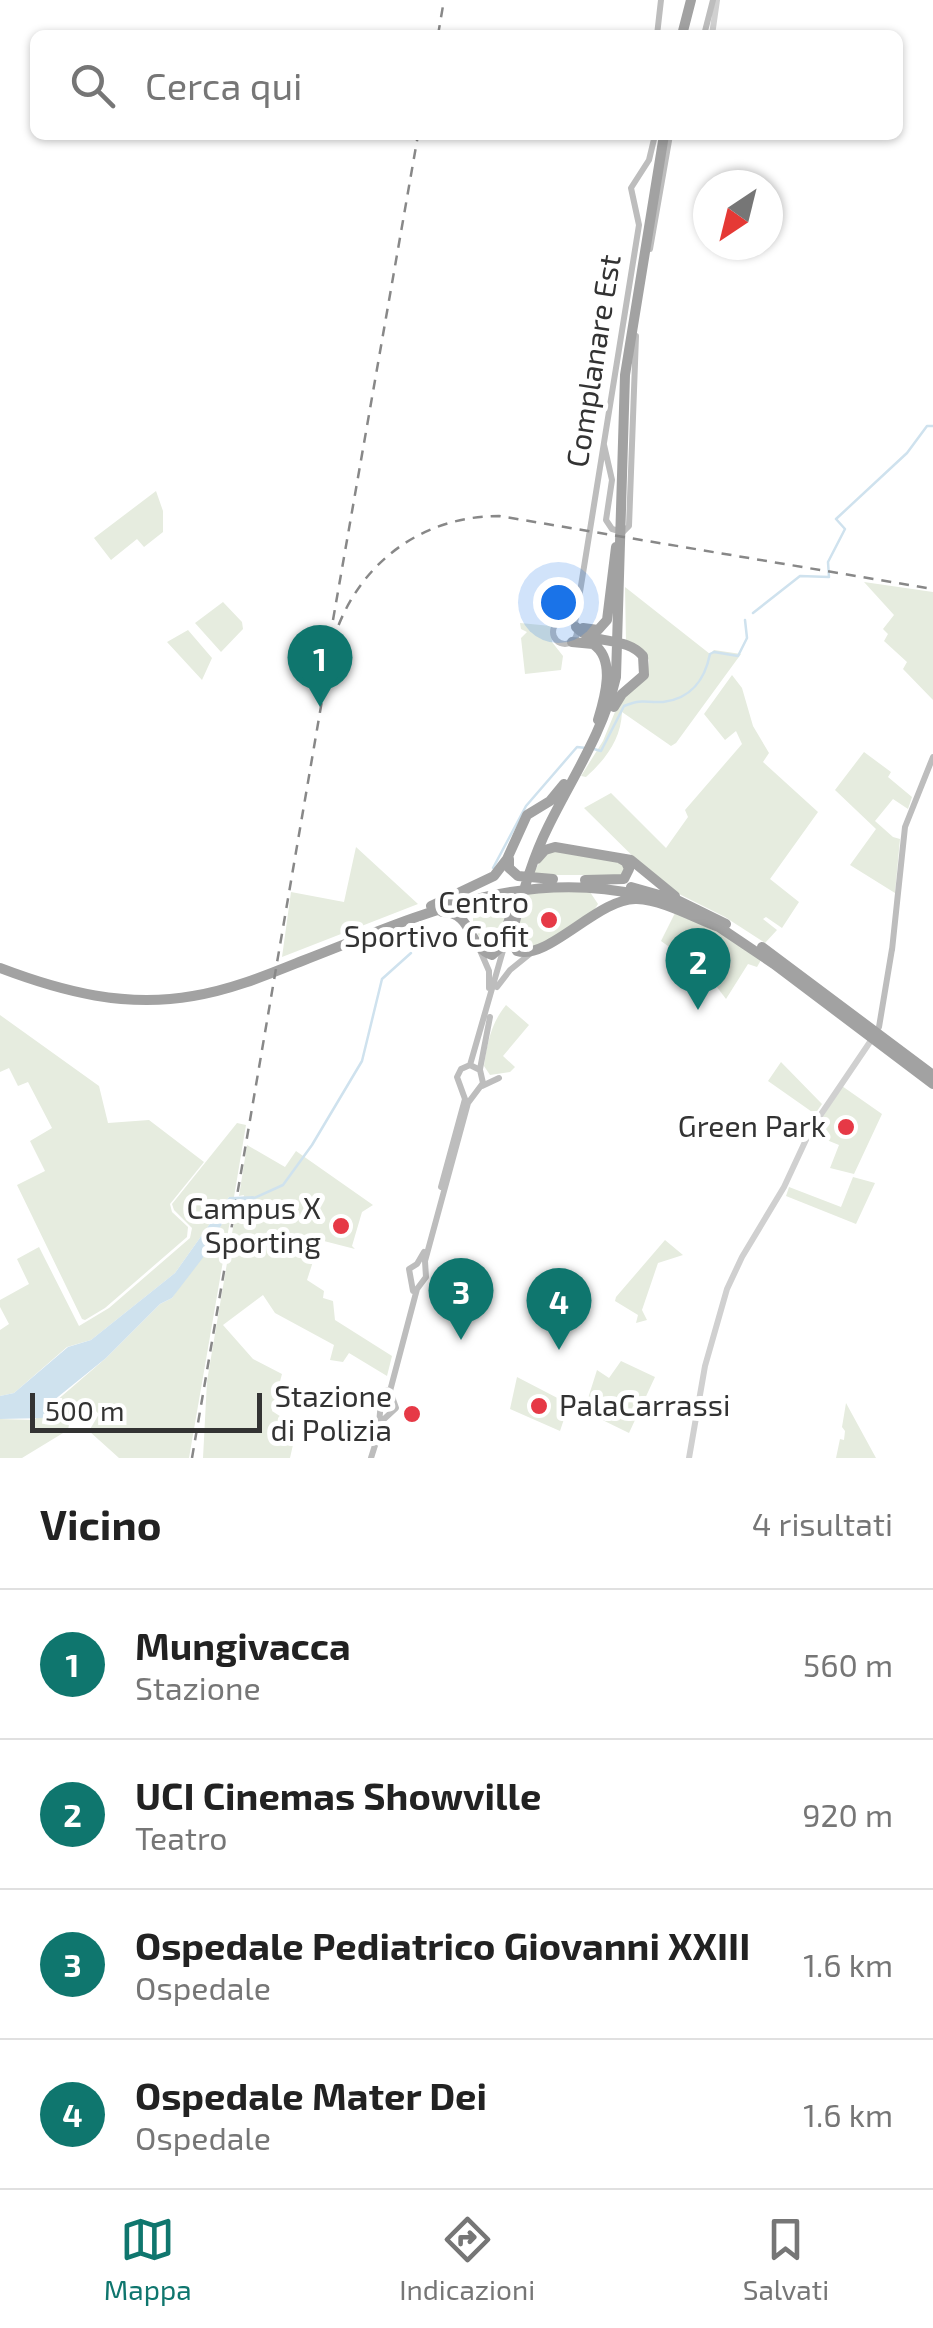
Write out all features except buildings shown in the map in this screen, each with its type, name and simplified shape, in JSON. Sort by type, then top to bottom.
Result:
[{"type":"highway","points":[[681,30],[687,0]]},
{"type":"highway","points":[[642,678],[630,680],[623,674],[619,649],[621,377],[661,140]]},
{"type":"highway","points":[[619,536],[619,636]]},
{"type":"highway","points":[[575,625],[592,631],[603,627],[607,620],[619,536]]},
{"type":"highway","points":[[575,625],[590,636],[636,648],[646,664],[642,678],[617,700],[603,734],[592,743]]},
{"type":"highway","points":[[575,643],[590,636]]},
{"type":"highway","points":[[575,643],[597,646],[607,663],[592,743]]},
{"type":"highway","points":[[428,910],[464,919],[488,955],[498,952],[550,814],[592,743],[607,702],[619,649]]},
{"type":"highway","points":[[578,768],[550,833],[554,841],[638,864],[666,890],[713,912],[722,924]]},
{"type":"highway","points":[[428,910],[499,871],[530,812],[558,794],[578,768]]},
{"type":"highway","points":[[524,881],[566,795]]},
{"type":"highway","points":[[523,824],[534,819],[540,826],[510,939],[520,952],[534,952],[616,903],[638,899],[722,924]]},
{"type":"highway","points":[[524,881],[545,850],[565,847]]},
{"type":"highway","points":[[512,849],[509,868],[524,881],[594,892],[600,904],[585,920]]},
{"type":"highway","points":[[585,880],[620,881],[626,876],[628,865],[613,856]]},
{"type":"highway","points":[[0,965],[69,992],[136,1000],[192,997],[476,890],[524,881],[585,880],[660,894],[722,924],[872,1030],[933,1084]]},
{"type":"highway","points":[[428,910],[524,881],[637,894],[722,924]]},
{"type":"highway","points":[[472,931],[473,906],[491,894]]},
{"type":"highway","points":[[885,1043],[933,1075]]},
{"type":"main road","points":[[658,30],[662,0]]},
{"type":"main road","points":[[706,30],[715,0]]},
{"type":"main road","name":"Complanare Est","points":[[575,625],[618,337],[639,226],[631,188],[659,140]]},
{"type":"main road","points":[[598,477],[608,476],[606,524],[626,531],[636,335],[661,140]]},
{"type":"main road","points":[[596,494],[608,488],[612,474],[604,445]]},
{"type":"main road","points":[[564,618],[575,625],[575,643],[561,645],[555,632],[564,618]]},
{"type":"main road","points":[[872,1030],[892,950],[905,826],[933,757]]},
{"type":"main road","points":[[470,1066],[524,881]]},
{"type":"main road","points":[[421,1265],[468,1103],[478,1090],[510,939]]},
{"type":"main road","points":[[479,946],[490,976],[485,1019]]},
{"type":"main road","points":[[497,987],[510,970],[534,952]]},
{"type":"main road","points":[[416,1281],[426,1277],[421,1265],[464,1104],[456,1077],[461,1069],[470,1066],[499,1078],[478,1090],[463,1092]]},
{"type":"main road","points":[[370,1458],[383,1420],[396,1405],[390,1390],[416,1281],[409,1268],[421,1265]]},
{"type":"main road","points":[[370,1458],[382,1402],[390,1398]]},
{"type":"main road","points":[[382,1408],[392,1412]]},
{"type":"street","points":[[712,30],[715,0]]},
{"type":"street","points":[[689,1458],[704,1366],[727,1289],[784,1187],[811,1128],[872,1030]]},
{"type":"shaded area","points":[[156,491],[163,511],[163,532],[144,547],[137,539],[111,560],[94,538]]},
{"type":"shaded area","points":[[864,582],[933,592],[933,700],[903,669],[907,662],[884,641],[888,634],[883,629],[894,615]]},
{"type":"shaded area","points":[[625,587],[710,654],[714,650],[741,654],[676,743],[671,746],[622,712],[611,748],[586,777],[581,776],[603,741],[619,702],[647,677],[649,660],[626,642]]},
{"type":"shaded area","points":[[223,602],[242,622],[243,629],[221,652],[195,623]]},
{"type":"shaded area","points":[[520,623],[551,626],[552,642],[563,656],[561,670],[525,674],[521,638],[527,632]]},
{"type":"shaded area","points":[[188,630],[212,658],[202,680],[167,642]]},
{"type":"shaded area","points":[[732,675],[742,688],[753,726],[769,753],[763,762],[818,812],[770,879],[799,902],[782,928],[766,917],[763,919],[777,930],[765,943],[725,917],[663,886],[584,808],[611,793],[666,848],[688,817],[685,810],[742,744],[736,731],[725,740],[704,714]]},
{"type":"shaded area","points":[[864,752],[891,772],[888,777],[912,797],[908,809],[893,799],[875,821],[900,839],[895,893],[850,865],[876,829],[835,790]]},
{"type":"shaded area","points":[[356,847],[418,904],[282,957],[291,892],[344,902]]},
{"type":"shaded area","points":[[547,850],[625,863],[625,875],[532,875]]},
{"type":"shaded area","name":"Centro Sportivo Cofit","points":[[526,892],[590,892],[598,904],[577,925],[528,950],[515,944]]},
{"type":"shaded area","points":[[512,896],[500,941],[492,953],[484,949],[473,913],[487,901]]},
{"type":"shaded area","points":[[676,911],[726,935],[761,960],[757,967],[748,964],[726,999],[707,974],[661,941]]},
{"type":"shaded area","points":[[506,1005],[529,1025],[503,1056],[515,1067],[510,1072],[490,1075],[484,1066],[488,1042]]},
{"type":"shaded area","points":[[0,1015],[99,1086],[108,1123],[149,1120],[204,1162],[170,1204],[172,1212],[188,1227],[187,1237],[105,1308],[85,1320],[17,1185],[45,1171],[30,1141],[52,1128],[28,1082],[18,1086],[9,1068],[0,1072]]},
{"type":"shaded area","points":[[781,1062],[822,1104],[815,1114],[768,1081]]},
{"type":"shaded area","name":"Green Park","points":[[842,1086],[882,1114],[854,1174],[830,1168],[839,1145],[812,1134]]},
{"type":"shaded area","points":[[237,1123],[246,1125],[234,1197],[229,1197],[175,1273],[91,1340],[67,1347],[14,1393],[0,1396],[0,1330],[9,1324],[0,1300],[29,1284],[17,1259],[39,1247],[79,1326],[109,1308],[190,1238],[192,1228],[172,1204]]},
{"type":"shaded area","points":[[247,1145],[285,1167],[296,1151],[373,1205],[362,1212],[352,1246],[355,1249],[320,1240],[307,1280],[324,1291],[323,1298],[333,1301],[335,1320],[392,1356],[387,1376],[349,1353],[343,1362],[330,1360],[334,1345],[275,1313],[263,1295],[223,1325],[253,1359],[282,1374],[272,1411],[297,1427],[290,1458],[203,1458],[207,1381],[236,1210],[240,1211],[244,1195],[239,1196]]},
{"type":"shaded area","points":[[853,1177],[875,1183],[856,1224],[786,1196],[789,1187],[841,1207]]},
{"type":"shaded area","points":[[232,1209],[189,1458],[119,1458],[89,1431],[99,1414],[83,1399],[73,1404],[68,1430],[22,1458],[0,1458],[0,1419],[34,1420],[106,1358],[160,1304],[172,1298]]},
{"type":"shaded area","points":[[665,1240],[683,1255],[658,1263],[642,1310],[647,1320],[636,1323],[638,1315],[615,1301],[616,1297]]},
{"type":"shaded area","points":[[621,1361],[655,1377],[629,1433],[584,1411],[597,1370],[609,1378]]},
{"type":"shaded area","name":"PalaCarrassi","points":[[517,1377],[569,1404],[560,1431],[510,1409]]},
{"type":"shaded area","points":[[846,1403],[876,1458],[836,1458],[840,1439],[844,1440]]},
{"type":"water","points":[[254,1196],[248,1208],[229,1211],[205,1255],[172,1298],[160,1304],[106,1358],[43,1409],[45,1418],[0,1419],[0,1396],[14,1393],[68,1347],[91,1340],[175,1273],[229,1197]]},
{"type":"waterway","points":[[753,613],[800,576],[829,577],[828,562],[845,529],[836,519],[907,453],[927,426],[933,426]]},
{"type":"waterway","points":[[594,749],[601,751],[624,706],[681,697],[700,679],[710,654],[738,656],[747,638],[745,620]]},
{"type":"waterway","points":[[493,868],[526,806],[577,747],[586,748]]},
{"type":"waterway","points":[[252,1199],[283,1185],[312,1145],[362,1061],[382,979],[411,953]]},
{"type":"railway","points":[[439,30],[444,0]]},
{"type":"railway","points":[[333,620],[417,140]]},
{"type":"railway","points":[[192,1458],[331,648],[355,594],[372,572],[415,537],[469,518],[499,516],[933,589]]},
{"type":"place","name":"Mungivacca","points":[[320,707]]},
{"type":"place","name":"Centro Sportivo Cofit","points":[[549,920]]},
{"type":"place","name":"UCI Cinemas Showville","points":[[698,1010]]},
{"type":"place","name":"Green Park","points":[[846,1127]]},
{"type":"place","name":"Campus X Sporting","points":[[341,1226]]},
{"type":"place","name":"Ospedale Pediatrico Giovanni XXIII","points":[[461,1340]]},
{"type":"place","name":"Ospedale Mater Dei","points":[[559,1350]]},
{"type":"place","name":"PalaCarrassi","points":[[539,1406]]},
{"type":"place","name":"Stazione di Polizia","points":[[412,1414]]}]
